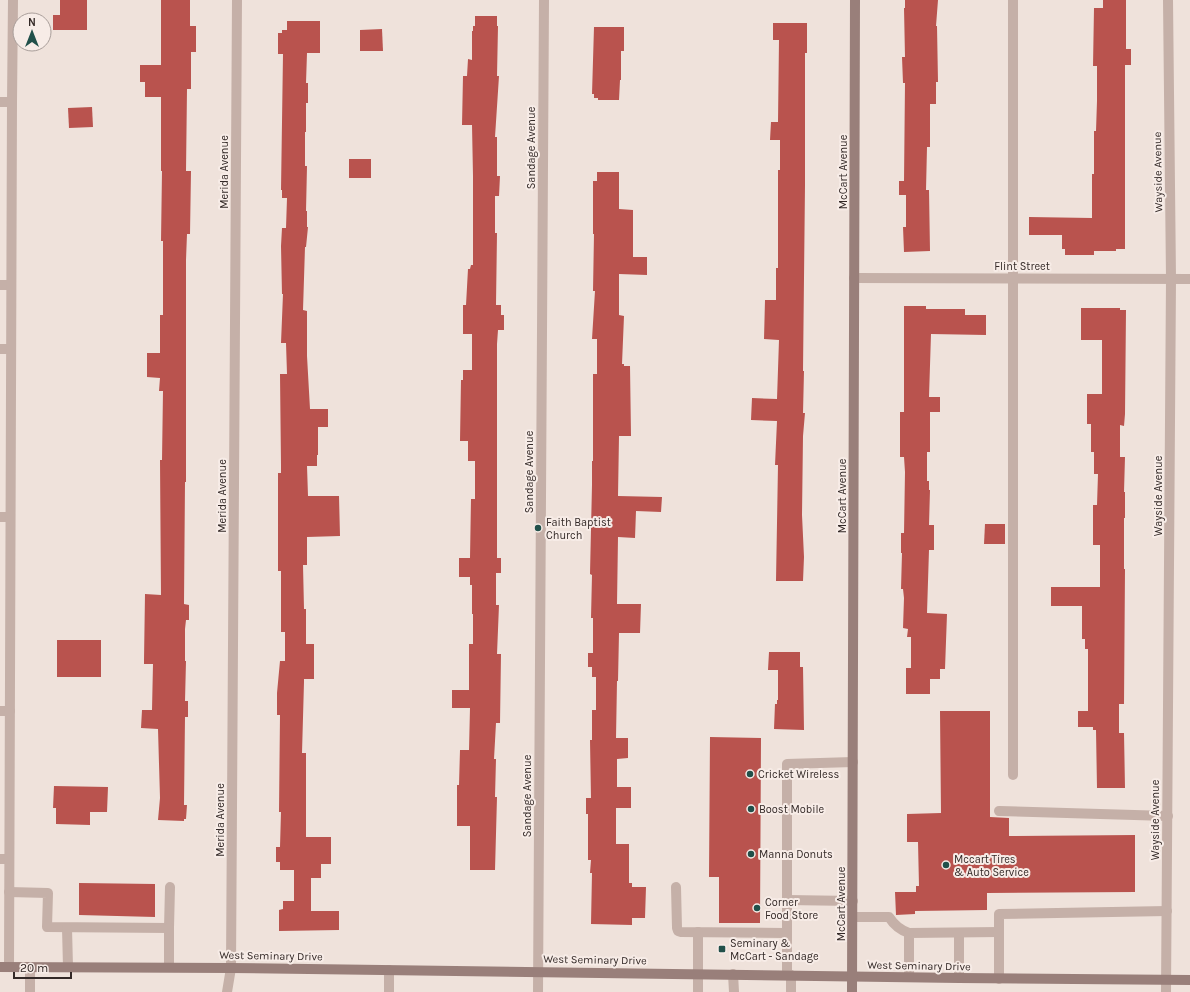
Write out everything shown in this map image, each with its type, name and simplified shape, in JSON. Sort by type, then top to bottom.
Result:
[{"type":"main road","name":"McCart Avenue","points":[[852,992],[855,0]]},
{"type":"main road","name":"West Seminary Drive","points":[[4,967],[170,967],[538,971],[999,979],[1190,980]]},
{"type":"street","points":[[4,967],[9,892],[5,859],[5,517],[11,349],[13,0]]},
{"type":"street","name":"Merida Avenue","points":[[227,992],[232,968],[237,0]]},
{"type":"street","name":"Sandage Avenue","points":[[538,992],[544,0]]},
{"type":"street","points":[[1013,0],[1013,775]]},
{"type":"street","name":"Wayside Avenue","points":[[1166,992],[1171,279],[1168,0]]},
{"type":"street","points":[[0,102],[12,102]]},
{"type":"street","name":"Flint Street","points":[[854,278],[1190,279]]},
{"type":"street","points":[[0,285],[11,285]]},
{"type":"street","points":[[0,349],[11,349]]},
{"type":"street","points":[[791,992],[786,932],[786,764],[853,762]]},
{"type":"street","points":[[999,811],[1168,816]]},
{"type":"street","points":[[170,887],[170,967]]},
{"type":"street","points":[[676,887],[678,931],[786,932]]},
{"type":"street","points":[[9,892],[48,893],[47,927],[170,928]]},
{"type":"street","points":[[786,900],[852,901]]},
{"type":"street","points":[[999,979],[999,914],[1167,911]]},
{"type":"street","points":[[852,918],[889,916],[901,931],[909,933],[999,932]]},
{"type":"street","points":[[67,928],[68,967]]},
{"type":"street","points":[[698,932],[698,992]]},
{"type":"street","points":[[909,933],[909,977]]},
{"type":"street","points":[[959,933],[959,978]]},
{"type":"street","points":[[30,967],[30,992]]},
{"type":"street","points":[[389,970],[389,992]]},
{"type":"street","points":[[733,974],[734,992]]},
{"type":"building","points":[[60,0],[87,0],[87,30],[53,30],[53,15],[60,15]]},
{"type":"building","points":[[161,0],[190,0],[190,26],[196,26],[196,52],[191,52],[191,89],[187,89],[186,171],[191,171],[190,234],[187,234],[186,260],[186,482],[184,604],[189,605],[189,620],[186,620],[185,629],[185,701],[188,701],[188,717],[185,717],[184,805],[187,805],[186,819],[184,819],[184,821],[158,820],[160,798],[158,729],[141,728],[142,710],[152,710],[153,664],[144,664],[145,594],[161,595],[160,460],[162,460],[163,391],[159,391],[160,378],[147,377],[147,353],[160,353],[160,315],[163,315],[163,241],[161,241],[161,97],[145,97],[145,82],[140,82],[140,65],[161,65]]},
{"type":"building","points":[[905,0],[938,0],[936,26],[938,82],[936,82],[936,104],[930,104],[930,147],[927,147],[926,190],[929,190],[930,251],[904,252],[903,227],[906,227],[906,195],[899,195],[899,181],[904,181],[905,83],[903,83],[902,57],[905,57]]},
{"type":"building","points":[[1103,0],[1126,0],[1126,49],[1131,49],[1131,65],[1125,65],[1125,249],[1116,249],[1116,251],[1094,251],[1094,255],[1065,255],[1065,249],[1062,249],[1062,235],[1029,235],[1029,217],[1092,218],[1092,174],[1094,174],[1094,131],[1096,131],[1097,101],[1097,66],[1093,66],[1094,8],[1103,8]]},
{"type":"building","points":[[475,16],[497,16],[498,26],[497,76],[499,76],[495,137],[497,137],[497,176],[500,176],[499,196],[495,196],[495,233],[497,233],[496,305],[501,305],[501,315],[504,315],[504,330],[498,330],[497,344],[497,558],[501,558],[501,573],[496,573],[496,605],[499,605],[497,654],[501,654],[500,723],[496,723],[494,759],[496,759],[495,797],[497,797],[495,870],[470,870],[470,826],[457,826],[457,785],[459,785],[460,750],[469,750],[470,708],[452,708],[452,690],[469,690],[469,644],[473,644],[472,585],[470,585],[470,577],[459,577],[459,558],[470,558],[471,499],[475,499],[475,461],[468,461],[468,441],[460,441],[461,380],[463,380],[463,370],[472,370],[472,334],[463,334],[463,305],[466,305],[468,269],[470,269],[471,265],[473,265],[472,125],[462,125],[463,76],[467,76],[468,59],[472,60],[472,31],[473,26],[475,26]]},
{"type":"building","points":[[287,21],[320,21],[320,53],[307,53],[306,83],[308,83],[308,103],[306,103],[305,166],[307,166],[306,211],[308,227],[305,247],[303,310],[307,311],[307,356],[310,409],[328,409],[328,427],[318,427],[317,466],[307,466],[308,496],[339,496],[340,536],[307,537],[307,565],[303,565],[304,609],[306,609],[306,644],[314,644],[314,679],[304,679],[302,753],[306,753],[306,837],[331,837],[331,864],[321,864],[321,878],[311,878],[311,911],[339,911],[339,930],[279,931],[279,910],[283,909],[283,901],[294,901],[294,870],[280,870],[280,862],[276,862],[276,847],[280,847],[281,812],[279,812],[280,715],[277,715],[277,693],[280,661],[285,661],[285,632],[281,632],[281,571],[278,571],[278,473],[281,473],[280,374],[287,374],[286,343],[281,343],[283,294],[281,246],[282,228],[286,228],[287,198],[282,198],[281,190],[283,54],[278,54],[278,33],[282,33],[282,30],[287,30]]},
{"type":"building","points":[[773,23],[807,23],[807,53],[805,53],[803,413],[805,413],[803,436],[802,515],[804,557],[803,581],[776,581],[778,465],[775,465],[777,421],[751,420],[752,398],[777,399],[779,340],[764,339],[765,300],[776,300],[776,268],[778,268],[778,170],[780,170],[780,140],[770,140],[771,122],[778,122],[779,40],[773,40]]},
{"type":"building","points":[[594,27],[624,27],[624,51],[621,51],[619,100],[598,100],[598,98],[594,98],[594,94],[592,94]]},
{"type":"building","points":[[382,29],[383,51],[360,51],[360,30]]},
{"type":"building","points":[[92,107],[93,127],[69,128],[68,108]]},
{"type":"building","points":[[349,159],[371,159],[371,178],[349,178]]},
{"type":"building","points":[[597,172],[619,172],[619,209],[633,210],[633,257],[647,257],[647,275],[619,274],[619,315],[624,316],[622,364],[624,364],[624,366],[630,366],[631,436],[619,436],[618,496],[662,497],[661,512],[636,511],[635,538],[618,537],[617,604],[641,604],[640,633],[619,633],[617,681],[616,738],[628,738],[628,758],[617,759],[617,787],[631,787],[631,808],[616,808],[616,844],[629,844],[629,883],[632,883],[632,887],[646,887],[645,918],[632,918],[632,925],[591,924],[592,873],[590,873],[591,860],[588,860],[588,814],[586,814],[586,798],[591,798],[590,740],[592,740],[592,710],[596,710],[596,677],[592,677],[592,667],[588,667],[588,653],[593,653],[593,618],[591,618],[592,575],[590,574],[593,461],[593,374],[597,374],[597,339],[592,339],[595,291],[593,291],[593,181],[597,181]]},
{"type":"building","points":[[904,306],[926,306],[926,309],[965,309],[965,315],[986,315],[986,335],[931,334],[929,397],[940,397],[940,412],[930,412],[930,452],[927,452],[927,481],[929,481],[930,490],[929,525],[934,525],[934,550],[929,550],[927,613],[947,614],[945,669],[940,669],[940,679],[930,679],[930,694],[906,694],[906,668],[911,668],[911,637],[907,637],[908,629],[903,628],[904,598],[903,589],[901,589],[901,533],[904,533],[905,472],[904,457],[900,457],[900,412],[904,412]]},
{"type":"building","points":[[1081,308],[1120,308],[1120,310],[1126,310],[1125,414],[1124,426],[1120,425],[1120,457],[1125,457],[1124,704],[1119,704],[1119,733],[1124,733],[1125,788],[1097,788],[1096,730],[1093,730],[1093,727],[1078,727],[1078,711],[1088,711],[1088,649],[1085,649],[1085,639],[1082,639],[1082,606],[1051,606],[1051,587],[1100,587],[1100,545],[1093,545],[1093,505],[1097,505],[1098,474],[1094,474],[1094,452],[1091,452],[1091,424],[1087,424],[1087,394],[1102,394],[1102,340],[1081,340]]},
{"type":"building","points":[[985,524],[1005,524],[1005,544],[984,544]]},
{"type":"building","points":[[57,640],[101,640],[101,677],[57,677]]},
{"type":"building","points":[[769,652],[800,652],[800,667],[803,667],[804,730],[774,729],[775,704],[777,704],[778,700],[778,670],[768,670]]},
{"type":"building","points":[[940,711],[990,711],[990,817],[1009,818],[1009,836],[1135,835],[1135,892],[987,893],[987,910],[915,911],[915,914],[896,915],[895,892],[916,892],[916,886],[919,886],[918,842],[907,842],[907,814],[941,813]]},
{"type":"building","points":[[710,737],[761,738],[760,923],[719,923],[719,877],[709,877]]},
{"type":"building","points":[[54,786],[108,787],[107,812],[90,812],[90,825],[56,824],[56,808],[53,808]]},
{"type":"building","points":[[79,883],[155,884],[155,917],[79,915]]},
{"type":"place","name":"Faith Baptist Church","points":[[538,528]]},
{"type":"place","name":"Cricket Wireless","points":[[750,774]]},
{"type":"place","name":"Boost Mobile","points":[[751,809]]},
{"type":"place","name":"Manna Donuts","points":[[751,854]]},
{"type":"place","name":"Mccart Tires & Auto Service","points":[[946,865]]},
{"type":"place","name":"Corner Food Store","points":[[757,908]]},
{"type":"place","name":"Seminary & McCart - Sandage","points":[[722,949]]}]
